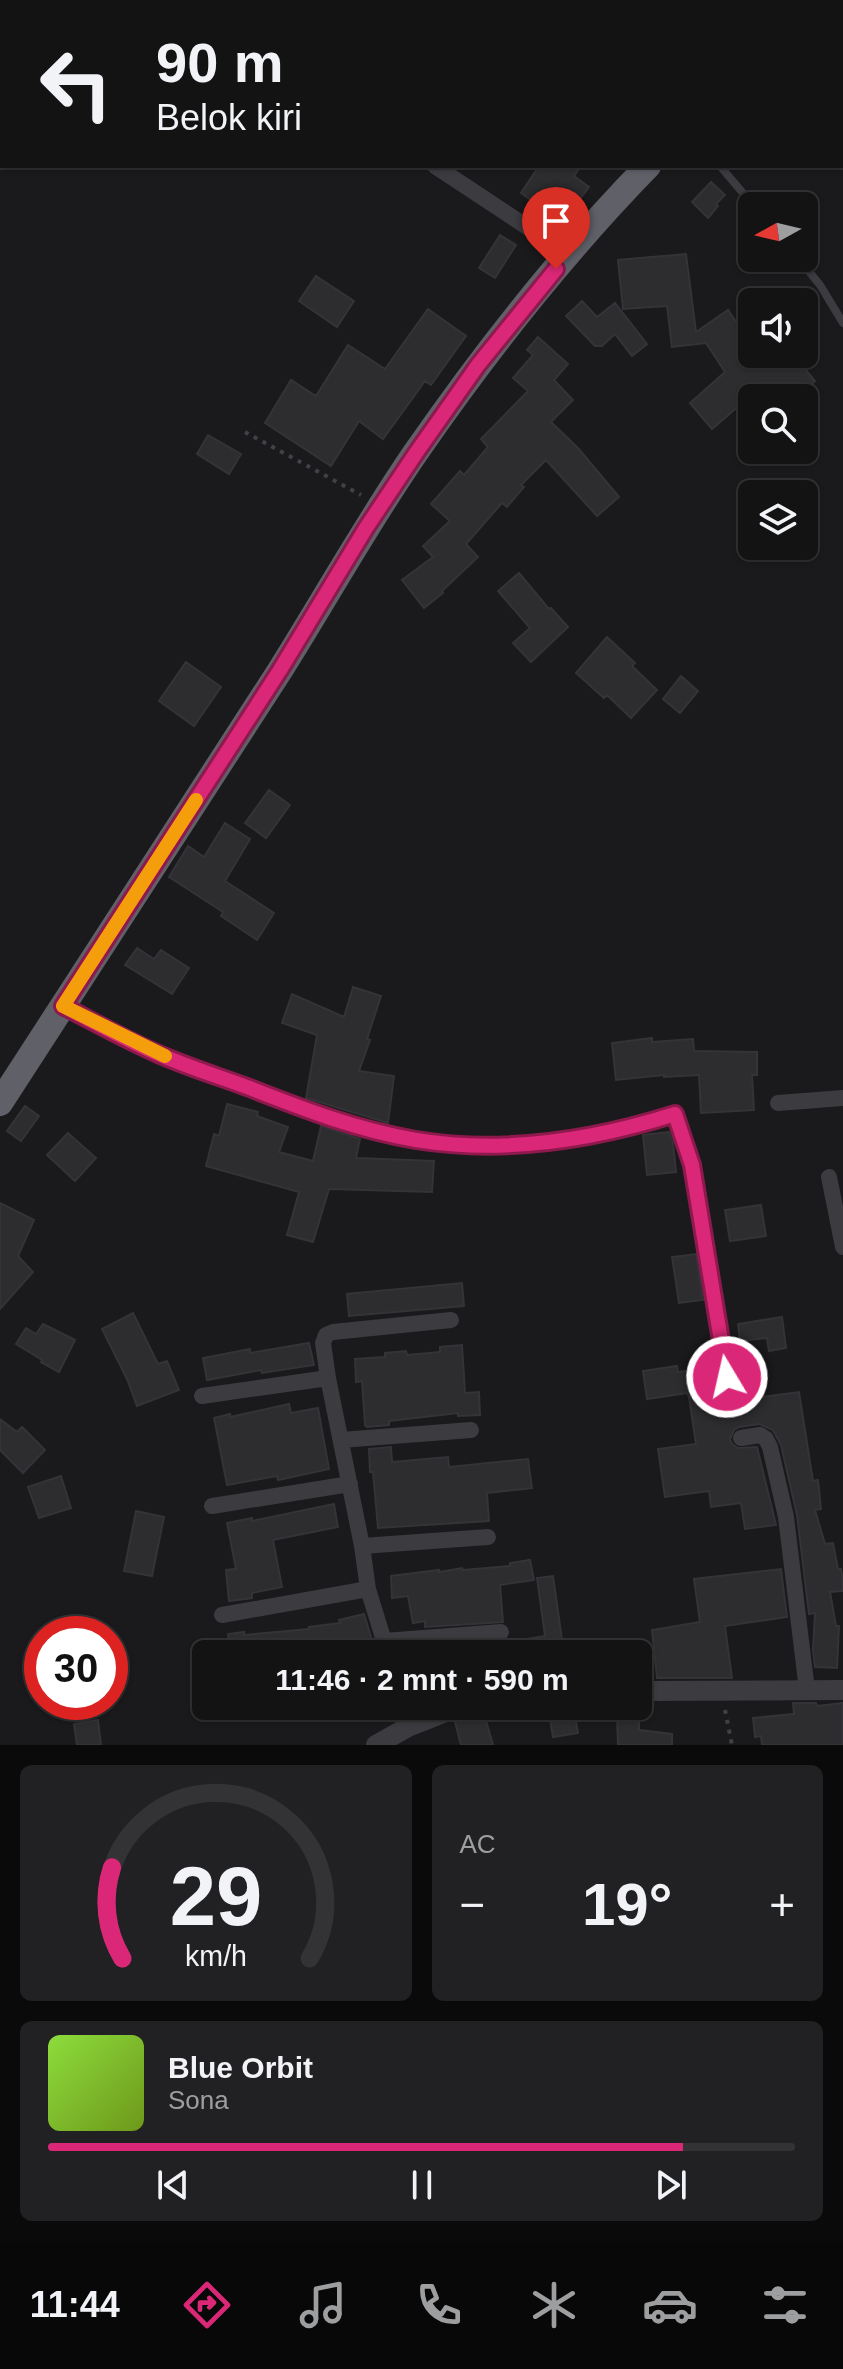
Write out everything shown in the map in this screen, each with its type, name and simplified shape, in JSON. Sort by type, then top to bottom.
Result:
[{"type":"highway","points":[[0,1103],[280,670],[416,453],[478,365],[608,207],[646,168]]},
{"type":"street","points":[[438,168],[568,254]]},
{"type":"street","points":[[63,1006],[156,1053],[311,1113],[417,1140],[495,1145],[578,1138],[631,1128],[675,1114],[692,1165],[732,1406]]},
{"type":"street","points":[[778,1103],[843,1098]]},
{"type":"street","points":[[829,1177],[843,1247]]},
{"type":"street","points":[[384,1640],[368,1589],[323,1343],[326,1335],[333,1332],[451,1320]]},
{"type":"street","points":[[202,1396],[328,1378]]},
{"type":"street","points":[[341,1440],[471,1430]]},
{"type":"street","points":[[741,1438],[760,1435],[770,1447],[786,1517],[807,1690]]},
{"type":"street","points":[[212,1506],[350,1484]]},
{"type":"street","points":[[362,1546],[488,1537]]},
{"type":"street","points":[[222,1615],[368,1589]]},
{"type":"street","points":[[440,1640],[501,1632]]},
{"type":"street","points":[[652,1691],[843,1690]]},
{"type":"street","points":[[406,1720],[408,1727]]},
{"type":"street","points":[[376,1745],[426,1720]]},
{"type":"lane","points":[[722,168],[742,192]]},
{"type":"lane","points":[[809,272],[843,323]]},
{"type":"path","points":[[245,432],[381,506]]},
{"type":"path","points":[[721,1692],[732,1745]]},
{"type":"building","points":[[538,168],[580,168],[574,176],[589,187],[555,232],[528,212],[535,203],[521,193]]},
{"type":"building","points":[[711,182],[725,195],[708,218],[692,202]]},
{"type":"building","points":[[500,235],[516,245],[495,278],[479,268]]},
{"type":"building","points":[[686,254],[696,332],[728,310],[738,325],[738,368],[804,368],[815,381],[811,384],[738,384],[738,407],[712,429],[690,403],[725,372],[706,343],[672,347],[667,306],[623,309],[618,260]]},
{"type":"building","points":[[316,276],[354,301],[337,327],[299,301]]},
{"type":"building","points":[[582,301],[597,317],[615,303],[647,344],[632,356],[615,334],[602,346],[595,346],[566,316]]},
{"type":"building","points":[[428,309],[466,336],[431,385],[425,381],[383,439],[359,421],[331,466],[265,423],[291,380],[316,396],[348,345],[385,369]]},
{"type":"building","points":[[538,337],[568,364],[554,380],[573,400],[551,422],[578,448],[619,497],[597,516],[546,460],[521,485],[524,487],[507,507],[502,503],[466,544],[478,557],[424,608],[402,580],[433,557],[423,546],[450,521],[431,504],[460,471],[464,475],[488,447],[481,439],[528,391],[513,378],[533,355],[527,350]]},
{"type":"building","points":[[208,435],[241,454],[229,474],[197,454]]},
{"type":"building","points":[[519,573],[568,627],[531,662],[513,643],[530,628],[498,591]]},
{"type":"building","points":[[607,637],[635,663],[632,666],[657,690],[631,718],[607,695],[604,698],[576,673]]},
{"type":"building","points":[[186,662],[221,687],[194,726],[159,701]]},
{"type":"building","points":[[681,676],[698,691],[680,713],[663,699]]},
{"type":"building","points":[[269,790],[290,805],[266,838],[245,823]]},
{"type":"building","points":[[225,823],[250,839],[225,881],[274,913],[257,940],[221,916],[223,912],[169,877],[188,846],[204,857]]},
{"type":"building","points":[[137,948],[154,959],[161,950],[189,968],[172,994],[125,965]]},
{"type":"building","points":[[353,987],[381,996],[359,1071],[394,1076],[388,1123],[306,1098],[317,1035],[282,1023],[292,994],[344,1017]]},
{"type":"building","points":[[652,1038],[652,1042],[693,1039],[694,1051],[757,1052],[757,1075],[752,1075],[754,1110],[701,1113],[699,1075],[616,1080],[612,1043]]},
{"type":"building","points":[[227,1104],[258,1112],[257,1116],[288,1127],[279,1152],[313,1161],[321,1126],[360,1139],[356,1158],[434,1161],[432,1192],[329,1189],[313,1242],[287,1235],[299,1192],[206,1166],[214,1134],[219,1136]]},
{"type":"building","points":[[25,1106],[39,1116],[21,1141],[7,1131]]},
{"type":"building","points":[[669,1132],[676,1172],[647,1175],[643,1135]]},
{"type":"building","points":[[68,1133],[96,1158],[75,1181],[47,1155]]},
{"type":"building","points":[[0,1203],[34,1220],[18,1256],[33,1272],[0,1309]]},
{"type":"building","points":[[761,1205],[766,1236],[730,1241],[725,1210]]},
{"type":"building","points":[[696,1254],[703,1300],[679,1303],[672,1257]]},
{"type":"building","points":[[462,1283],[464,1306],[349,1316],[347,1294]]},
{"type":"building","points":[[133,1313],[158,1364],[167,1361],[179,1390],[137,1406],[102,1329]]},
{"type":"building","points":[[782,1317],[786,1348],[769,1351],[767,1338],[740,1341],[738,1324]]},
{"type":"building","points":[[43,1324],[75,1340],[59,1372],[16,1344],[26,1328],[36,1334]]},
{"type":"building","points":[[309,1343],[314,1365],[262,1373],[261,1370],[207,1380],[203,1358]]},
{"type":"building","points":[[462,1345],[465,1393],[479,1392],[480,1415],[458,1416],[458,1413],[389,1421],[389,1425],[365,1425],[362,1381],[356,1382],[355,1359],[385,1357],[385,1353],[406,1351],[407,1355],[440,1352],[440,1347]]},
{"type":"building","points":[[677,1366],[678,1372],[714,1367],[721,1408],[729,1416],[742,1411],[741,1394],[754,1392],[755,1398],[799,1392],[813,1481],[818,1480],[821,1509],[815,1510],[825,1544],[833,1543],[843,1580],[843,1591],[830,1592],[836,1626],[839,1626],[837,1668],[815,1667],[815,1613],[809,1614],[797,1515],[781,1445],[773,1430],[759,1424],[739,1427],[730,1439],[738,1448],[757,1447],[776,1525],[745,1529],[741,1503],[711,1507],[709,1491],[665,1497],[658,1449],[696,1444],[689,1397],[687,1393],[647,1399],[643,1371]]},
{"type":"building","points":[[289,1404],[291,1413],[318,1408],[329,1469],[278,1480],[277,1476],[227,1485],[214,1418]]},
{"type":"building","points":[[0,1419],[17,1432],[22,1427],[45,1450],[23,1473],[0,1450]]},
{"type":"building","points":[[391,1447],[392,1462],[448,1457],[449,1467],[528,1459],[532,1488],[487,1493],[489,1521],[378,1528],[369,1449]]},
{"type":"building","points":[[61,1476],[71,1508],[39,1518],[28,1487]]},
{"type":"building","points":[[334,1504],[338,1527],[273,1540],[282,1587],[252,1593],[252,1598],[229,1601],[226,1570],[236,1569],[227,1523],[252,1518],[252,1521]]},
{"type":"building","points":[[136,1511],[164,1517],[152,1576],[124,1571]]},
{"type":"building","points":[[530,1560],[534,1580],[500,1585],[503,1622],[425,1627],[425,1621],[413,1623],[408,1596],[392,1598],[391,1576],[510,1566],[510,1563]]},
{"type":"building","points":[[781,1569],[787,1617],[725,1626],[732,1678],[657,1678],[652,1630],[700,1622],[694,1579]]},
{"type":"building","points":[[553,1576],[562,1640],[520,1640],[545,1636],[537,1578]]},
{"type":"building","points":[[364,1614],[372,1640],[229,1640],[228,1634],[309,1629],[340,1623],[339,1620]]},
{"type":"building","points":[[793,1703],[816,1703],[817,1706],[843,1703],[843,1745],[762,1745],[761,1736],[755,1737],[753,1718],[794,1714]]},
{"type":"building","points":[[98,1720],[101,1745],[77,1745],[74,1724]]},
{"type":"building","points":[[486,1720],[493,1745],[461,1745],[455,1722]]},
{"type":"building","points":[[550,1720],[576,1720],[578,1733],[553,1737]]},
{"type":"building","points":[[617,1720],[639,1720],[639,1730],[672,1734],[672,1745],[618,1745]]},
{"type":"slow traffic","points":[[165,1056],[63,1006],[196,800]]},
{"type":"route","points":[[556,269],[478,365],[416,453],[63,1006],[156,1053],[311,1113],[417,1140],[495,1145],[578,1138],[631,1128],[675,1114],[692,1165],[727,1377]]}]
